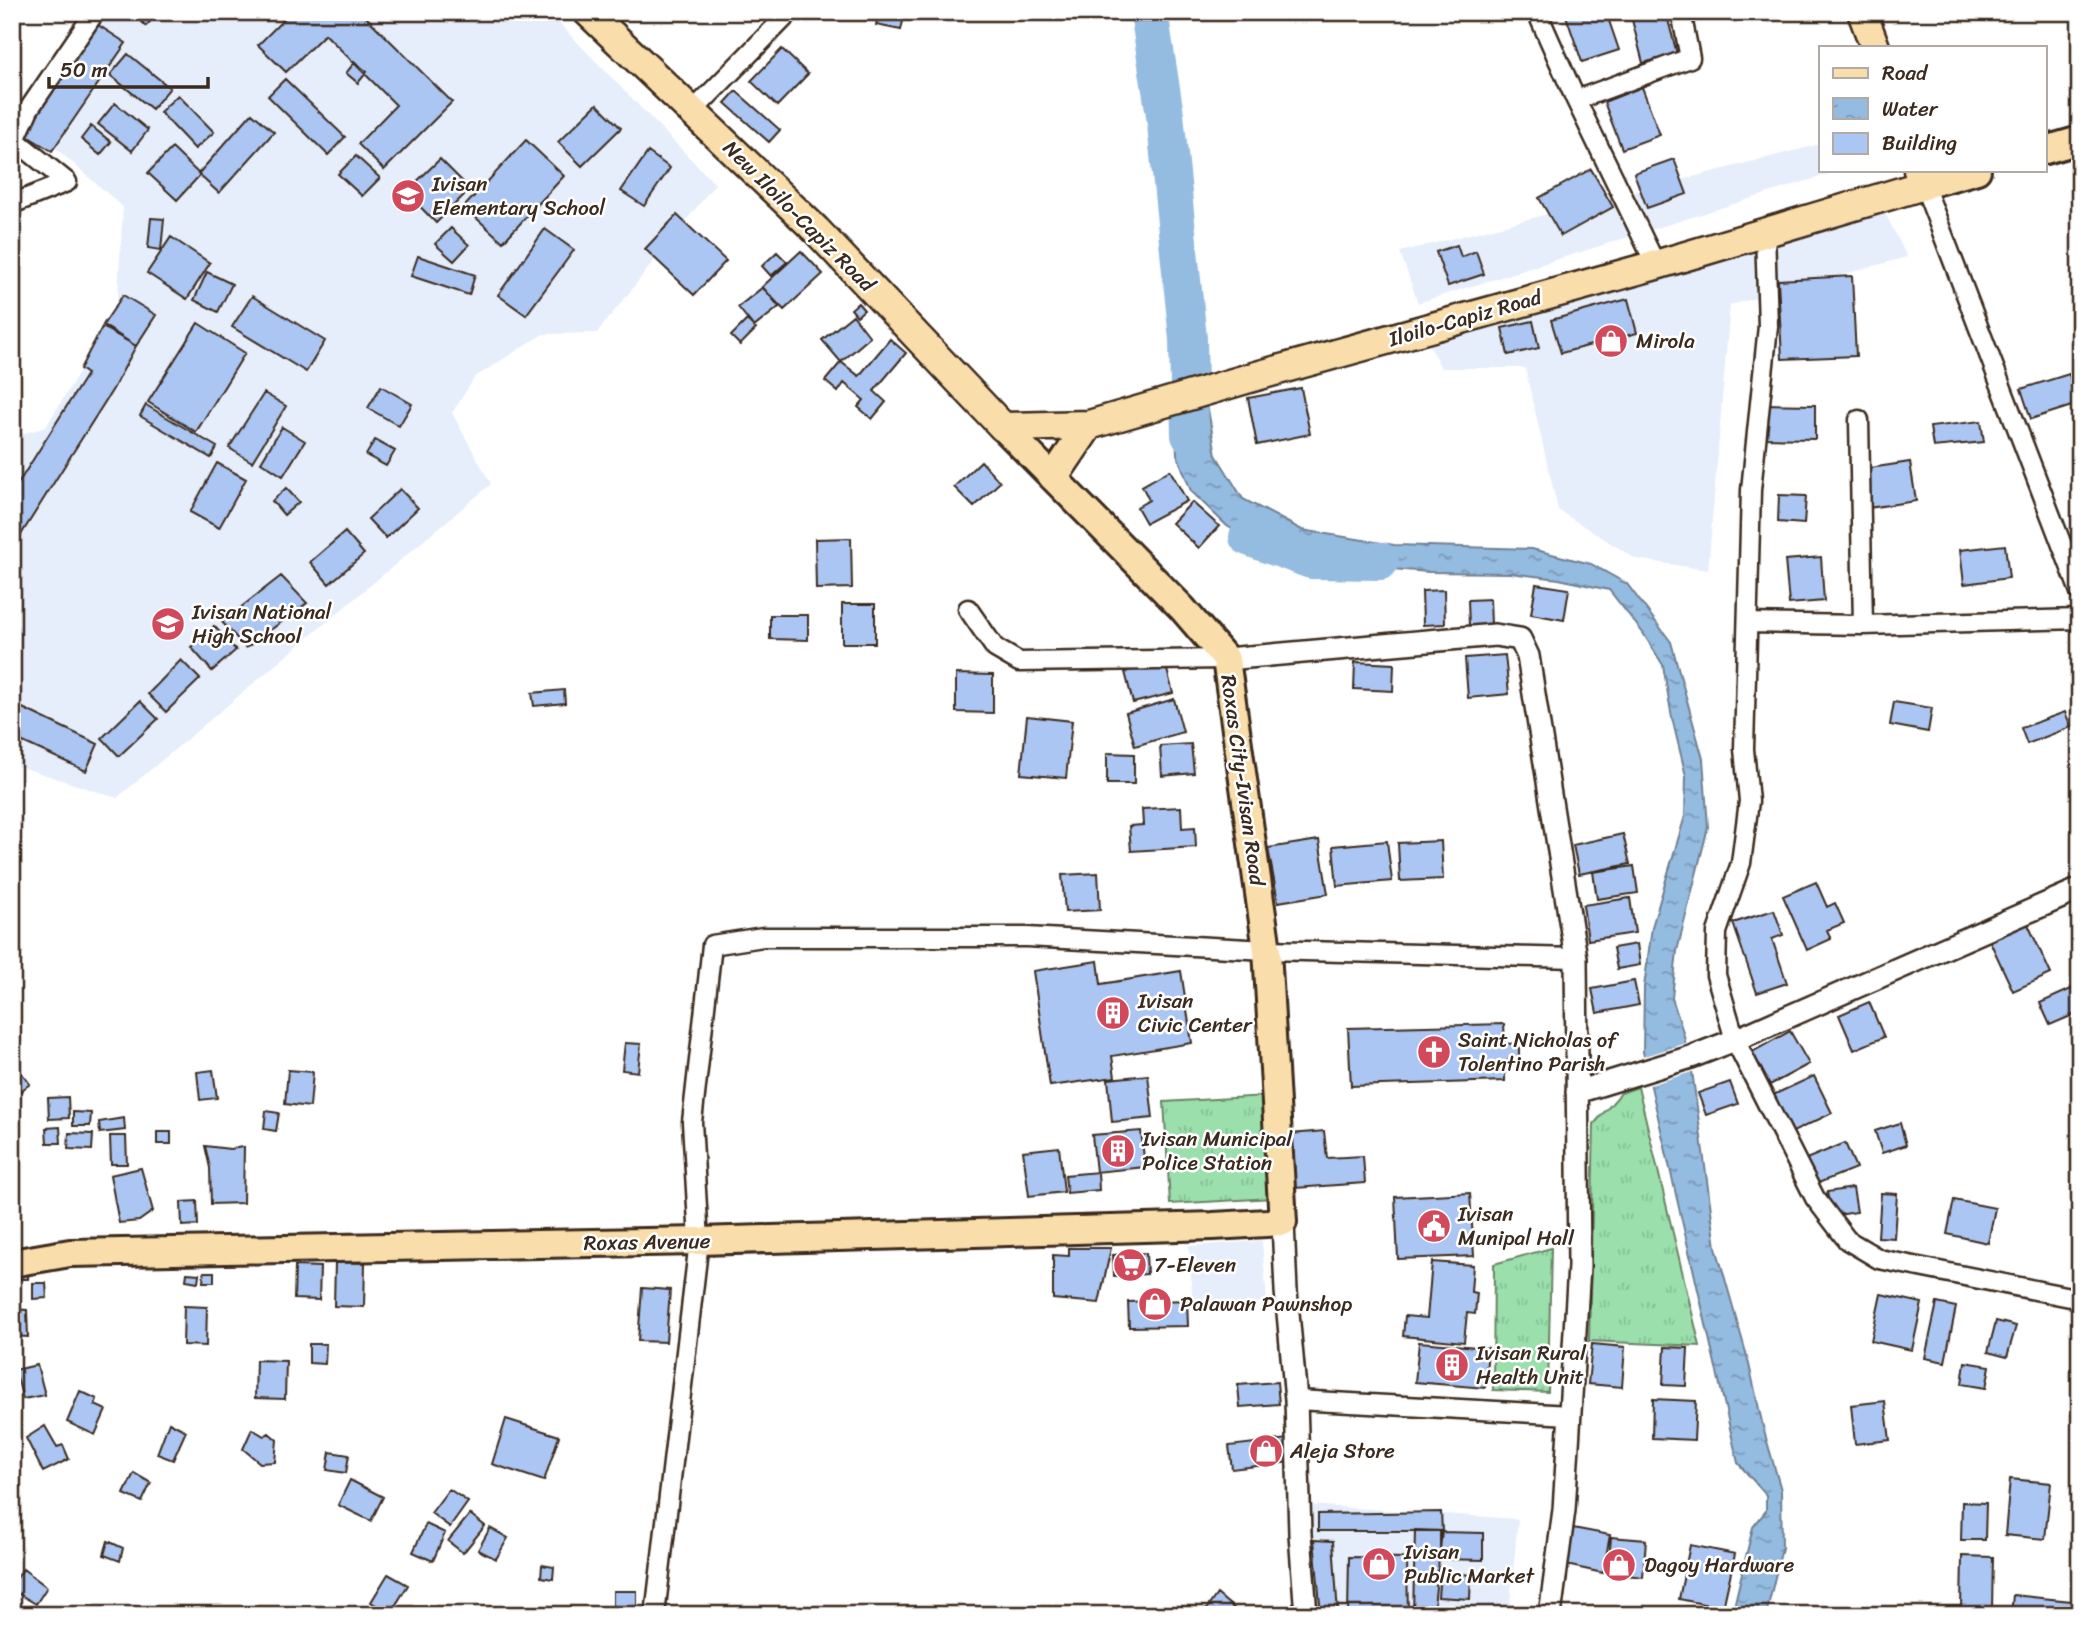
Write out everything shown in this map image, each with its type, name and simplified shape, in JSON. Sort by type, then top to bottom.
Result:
[{"type":"highway","name":"New Iloilo-Capiz Road","points":[[588,12],[816,230],[1003,427]]},
{"type":"highway","points":[[1863,12],[1875,46]]},
{"type":"highway","name":"Iloilo-Capiz Road","points":[[1003,427],[1089,425],[1656,265],[1765,232],[1921,177]]},
{"type":"highway","points":[[1054,477],[1089,425]]},
{"type":"main road","points":[[2046,150],[2080,140]]},
{"type":"main road","points":[[1921,177],[1961,172]]},
{"type":"main road","name":"Roxas City-Ivisan Road","points":[[1003,427],[1182,608],[1226,659],[1267,950],[1283,1222]]},
{"type":"main road","name":"Roxas Avenue","points":[[12,1263],[70,1253],[699,1241],[1283,1222]]},
{"type":"street","points":[[12,204],[67,182],[15,140],[29,108],[94,12]]},
{"type":"street","points":[[692,112],[790,12]]},
{"type":"street","points":[[1537,12],[1576,100],[1656,265]]},
{"type":"street","points":[[1576,100],[1690,58],[1681,12]]},
{"type":"street","points":[[1921,177],[2080,592]]},
{"type":"street","points":[[1765,232],[1768,326],[1751,490],[1744,749],[1749,801],[1741,863],[1717,932],[1716,975],[1735,1040],[1815,1198],[1847,1240],[1879,1259],[2080,1300]]},
{"type":"street","points":[[1859,419],[1863,625]]},
{"type":"street","points":[[968,609],[995,649],[1019,662],[1226,659],[1495,635],[1520,639],[1528,656],[1576,958],[1579,1266],[1564,1510],[1550,1615]]},
{"type":"street","points":[[1748,623],[1863,625],[2080,619]]},
{"type":"street","points":[[1577,1092],[1691,1057],[1735,1040],[2080,889]]},
{"type":"street","points":[[655,1615],[699,1241],[692,1122],[712,945],[763,937],[1027,937],[1267,950],[1576,958]]},
{"type":"street","points":[[1283,1222],[1296,1400],[1300,1534],[1306,1615]]},
{"type":"street","points":[[1296,1400],[1570,1415]]},
{"type":"shaded area","points":[[101,12],[548,12],[715,184],[597,333],[543,334],[475,377],[452,413],[491,484],[117,798],[12,764],[12,437],[46,427],[117,309],[123,207],[28,124]]},
{"type":"shaded area","points":[[1819,145],[1819,172],[1836,172],[1418,303],[1400,252]]},
{"type":"shaded area","points":[[1885,213],[1907,257],[1730,305],[1708,570],[1636,559],[1558,510],[1525,368],[1441,368],[1426,338]]},
{"type":"shaded area","points":[[1262,1241],[1267,1302],[1193,1308],[1189,1246]]},
{"type":"shaded area","points":[[1309,1505],[1518,1519],[1509,1615],[1316,1615]]},
{"type":"green space","points":[[1638,1087],[1700,1346],[1589,1341],[1594,1124],[1621,1093]]},
{"type":"green space","points":[[1266,1096],[1273,1198],[1170,1204],[1164,1102]]},
{"type":"green space","points":[[1551,1248],[1548,1392],[1493,1390],[1494,1264]]},
{"type":"water","points":[[1206,398],[1216,455],[1243,499],[1302,530],[1394,545],[1532,549],[1591,564],[1627,584],[1671,642],[1703,759],[1708,827],[1677,951],[1672,998],[1692,1071],[1716,1247],[1781,1490],[1782,1548],[1766,1615],[1732,1615],[1753,1527],[1766,1511],[1766,1495],[1738,1463],[1643,1052],[1644,987],[1652,927],[1685,816],[1686,776],[1663,665],[1643,633],[1609,590],[1559,579],[1510,573],[1429,572],[1367,567],[1266,549],[1227,526],[1191,491],[1177,454],[1175,408]]},
{"type":"pier","points":[[1687,1043],[1695,1071],[1647,1086],[1641,1057]]},
{"type":"building","points":[[132,12],[159,12],[146,26]]},
{"type":"building","points":[[291,12],[361,12],[452,102],[384,170],[358,144],[396,105],[325,34],[286,72],[258,45]]},
{"type":"building","points":[[879,12],[905,12],[901,30],[876,25]]},
{"type":"building","points":[[1606,12],[1619,50],[1582,62],[1565,13]]},
{"type":"building","points":[[1630,12],[1666,12],[1677,54],[1643,63]]},
{"type":"building","points":[[95,23],[126,43],[52,151],[22,133]]},
{"type":"building","points":[[782,49],[808,74],[777,106],[751,81]]},
{"type":"building","points":[[128,54],[170,88],[152,109],[110,75]]},
{"type":"building","points":[[12,55],[19,61],[12,69]]},
{"type":"building","points":[[355,62],[367,72],[358,83],[346,73]]},
{"type":"building","points":[[285,79],[345,137],[328,155],[268,96]]},
{"type":"building","points":[[1642,87],[1660,135],[1622,149],[1604,102]]},
{"type":"building","points":[[736,91],[780,130],[769,142],[725,103]]},
{"type":"building","points":[[178,95],[214,132],[195,149],[160,112]]},
{"type":"building","points":[[115,103],[148,130],[132,151],[98,124]]},
{"type":"building","points":[[597,104],[621,128],[582,166],[558,142]]},
{"type":"building","points":[[252,113],[274,132],[219,193],[198,174]]},
{"type":"building","points":[[91,126],[111,142],[100,155],[81,139]]},
{"type":"building","points":[[526,140],[564,176],[503,242],[464,207]]},
{"type":"building","points":[[172,148],[200,175],[177,200],[148,173]]},
{"type":"building","points":[[648,152],[670,168],[644,206],[621,191]]},
{"type":"building","points":[[356,156],[380,178],[362,196],[338,174]]},
{"type":"building","points":[[440,159],[470,189],[436,223],[406,192]]},
{"type":"building","points":[[1674,159],[1687,194],[1647,208],[1634,173]]},
{"type":"building","points":[[1591,169],[1613,207],[1561,236],[1539,198]]},
{"type":"building","points":[[677,215],[726,261],[694,295],[645,249]]},
{"type":"building","points":[[151,218],[164,219],[161,250],[148,248]]},
{"type":"building","points":[[451,228],[469,245],[454,261],[435,244]]},
{"type":"building","points":[[545,229],[574,250],[526,315],[498,295]]},
{"type":"building","points":[[171,237],[210,263],[187,299],[147,273]]},
{"type":"building","points":[[1457,245],[1461,257],[1476,251],[1484,274],[1448,286],[1436,252]]},
{"type":"building","points":[[801,251],[823,274],[784,310],[762,287]]},
{"type":"building","points":[[777,252],[787,262],[771,276],[762,266]]},
{"type":"building","points":[[418,256],[475,275],[469,295],[411,276]]},
{"type":"building","points":[[207,272],[232,284],[218,312],[194,300]]},
{"type":"building","points":[[1852,276],[1856,356],[1782,359],[1778,280]]},
{"type":"building","points":[[763,287],[779,307],[754,327],[738,307]]},
{"type":"building","points":[[123,295],[156,315],[136,346],[103,325]]},
{"type":"building","points":[[252,296],[325,341],[306,372],[232,327]]},
{"type":"building","points":[[1628,299],[1637,333],[1561,353],[1551,320]]},
{"type":"building","points":[[858,303],[864,310],[857,316],[851,309]]},
{"type":"building","points":[[853,315],[870,337],[841,362],[822,340]]},
{"type":"building","points":[[747,320],[756,329],[740,345],[731,336]]},
{"type":"building","points":[[1533,321],[1539,348],[1508,355],[1502,328]]},
{"type":"building","points":[[198,323],[245,353],[196,432],[148,402]]},
{"type":"building","points":[[102,327],[136,346],[113,389],[12,549],[12,493],[87,374],[80,369]]},
{"type":"building","points":[[890,339],[906,353],[874,391],[886,402],[872,419],[858,407],[864,400],[844,383],[838,392],[825,381],[841,362],[859,376]]},
{"type":"building","points":[[2069,374],[2078,404],[2031,419],[2021,389]]},
{"type":"building","points":[[381,386],[412,404],[399,426],[368,408]]},
{"type":"building","points":[[1301,388],[1310,434],[1257,445],[1248,398]]},
{"type":"building","points":[[264,393],[286,406],[252,462],[229,448]]},
{"type":"building","points":[[1763,404],[1815,405],[1815,439],[1762,438]]},
{"type":"building","points":[[146,405],[217,447],[211,458],[140,416]]},
{"type":"building","points":[[1981,421],[1984,442],[1933,447],[1930,427]]},
{"type":"building","points":[[282,427],[305,441],[283,476],[261,462]]},
{"type":"building","points":[[375,440],[395,451],[386,466],[366,455]]},
{"type":"building","points":[[981,461],[1000,482],[974,507],[954,487]]},
{"type":"building","points":[[1910,462],[1916,501],[1868,508],[1863,469]]},
{"type":"building","points":[[217,463],[246,479],[219,528],[190,512]]},
{"type":"building","points":[[1170,470],[1187,501],[1146,523],[1137,507],[1149,500],[1142,486]]},
{"type":"building","points":[[286,488],[299,502],[284,515],[272,501]]},
{"type":"building","points":[[400,489],[418,508],[386,538],[368,519]]},
{"type":"building","points":[[1779,495],[1806,496],[1804,524],[1778,522]]},
{"type":"building","points":[[1192,502],[1219,526],[1199,548],[1172,523]]},
{"type":"building","points":[[345,532],[364,554],[329,584],[310,562]]},
{"type":"building","points":[[851,538],[852,588],[816,589],[815,539]]},
{"type":"building","points":[[2005,545],[2009,578],[1964,584],[1960,550]]},
{"type":"building","points":[[1821,557],[1824,601],[1789,604],[1785,560]]},
{"type":"building","points":[[281,576],[307,603],[246,648],[222,622]]},
{"type":"building","points":[[1536,584],[1569,589],[1564,620],[1531,614]]},
{"type":"building","points":[[1444,590],[1445,624],[1423,625],[1422,591]]},
{"type":"building","points":[[1490,599],[1491,625],[1469,626],[1468,600]]},
{"type":"building","points":[[842,604],[875,604],[875,643],[842,643]]},
{"type":"building","points":[[770,615],[808,615],[808,640],[770,639]]},
{"type":"building","points":[[214,626],[236,650],[212,671],[191,647]]},
{"type":"building","points":[[1505,655],[1509,694],[1468,698],[1465,658]]},
{"type":"building","points":[[181,660],[200,679],[166,712],[148,694]]},
{"type":"building","points":[[1165,662],[1173,693],[1133,703],[1125,672]]},
{"type":"building","points":[[1355,662],[1394,664],[1393,691],[1354,689]]},
{"type":"building","points":[[956,674],[993,675],[993,713],[956,712]]},
{"type":"building","points":[[564,690],[565,703],[534,706],[532,693]]},
{"type":"building","points":[[1174,699],[1183,732],[1135,746],[1126,713]]},
{"type":"building","points":[[140,701],[158,719],[119,756],[102,738]]},
{"type":"building","points":[[1894,702],[1932,708],[1928,732],[1890,725]]},
{"type":"building","points":[[12,703],[98,744],[86,771],[12,737]]},
{"type":"building","points":[[2065,712],[2071,727],[2027,744],[2021,728]]},
{"type":"building","points":[[1027,716],[1072,721],[1066,778],[1021,774]]},
{"type":"building","points":[[1191,744],[1194,773],[1162,776],[1160,746]]},
{"type":"building","points":[[1107,753],[1134,754],[1134,784],[1107,784]]},
{"type":"building","points":[[1181,807],[1182,828],[1195,827],[1196,847],[1131,851],[1129,826],[1143,825],[1142,809]]},
{"type":"building","points":[[1623,834],[1630,864],[1579,874],[1573,845]]},
{"type":"building","points":[[1319,840],[1328,894],[1278,902],[1268,848]]},
{"type":"building","points":[[1387,841],[1392,881],[1337,886],[1333,846]]},
{"type":"building","points":[[1441,841],[1443,879],[1400,881],[1398,843]]},
{"type":"building","points":[[1634,866],[1638,893],[1597,899],[1593,872]]},
{"type":"building","points":[[1098,873],[1100,910],[1065,912],[1062,875]]},
{"type":"building","points":[[1816,882],[1827,907],[1835,903],[1844,923],[1827,930],[1831,939],[1807,950],[1783,896]]},
{"type":"building","points":[[1630,898],[1635,933],[1588,940],[1583,905]]},
{"type":"building","points":[[1774,910],[1783,935],[1772,939],[1787,983],[1757,993],[1733,923]]},
{"type":"building","points":[[2025,918],[2051,974],[2013,991],[1987,935]]},
{"type":"building","points":[[1637,944],[1640,965],[1617,969],[1613,948]]},
{"type":"building","name":"Ivisan Civic Center","points":[[1098,961],[1101,984],[1181,971],[1192,1043],[1112,1056],[1115,1077],[1050,1086],[1033,971]]},
{"type":"building","points":[[1634,981],[1639,1005],[1597,1013],[1592,989]]},
{"type":"building","points":[[2080,985],[2080,1012],[2050,1025],[2040,1003]]},
{"type":"building","points":[[1869,1002],[1884,1037],[1854,1050],[1839,1015]]},
{"type":"building","name":"Saint Nicholas of Tolentino Parish","points":[[1504,1024],[1505,1044],[1519,1043],[1519,1061],[1505,1061],[1505,1081],[1351,1086],[1348,1028]]},
{"type":"building","points":[[1790,1031],[1809,1064],[1770,1085],[1752,1052]]},
{"type":"building","points":[[625,1043],[641,1044],[638,1072],[622,1070]]},
{"type":"building","points":[[213,1070],[217,1098],[200,1100],[197,1072]]},
{"type":"building","points":[[288,1070],[313,1072],[310,1107],[285,1104]]},
{"type":"building","points":[[21,1072],[30,1084],[15,1095],[12,1092],[12,1078]]},
{"type":"building","points":[[1148,1075],[1153,1118],[1112,1122],[1108,1079]]},
{"type":"building","points":[[1814,1076],[1832,1113],[1791,1133],[1773,1095]]},
{"type":"building","points":[[1730,1082],[1738,1104],[1706,1115],[1698,1093]]},
{"type":"building","points":[[68,1097],[69,1118],[49,1119],[48,1098]]},
{"type":"building","points":[[266,1111],[279,1113],[276,1131],[264,1129]]},
{"type":"building","points":[[73,1112],[91,1113],[90,1126],[73,1126]]},
{"type":"building","points":[[124,1118],[125,1130],[100,1133],[99,1122]]},
{"type":"building","points":[[1900,1123],[1906,1145],[1882,1153],[1875,1131]]},
{"type":"building","points":[[60,1127],[61,1143],[47,1143],[46,1128]]},
{"type":"building","name":"Ivisan Municipal Police Station","points":[[1141,1131],[1145,1167],[1096,1172],[1092,1135]]},
{"type":"building","points":[[1324,1131],[1327,1158],[1363,1156],[1365,1183],[1295,1188],[1291,1134]]},
{"type":"building","points":[[157,1132],[171,1132],[171,1144],[157,1144]]},
{"type":"building","points":[[69,1133],[93,1134],[92,1150],[68,1149]]},
{"type":"building","points":[[110,1136],[126,1136],[127,1164],[111,1164]]},
{"type":"building","points":[[1845,1143],[1856,1168],[1816,1184],[1806,1159]]},
{"type":"building","points":[[205,1146],[230,1149],[244,1147],[243,1203],[211,1204],[210,1168]]},
{"type":"building","points":[[1059,1147],[1064,1192],[1029,1196],[1023,1151]]},
{"type":"building","points":[[141,1168],[153,1211],[139,1221],[119,1223],[110,1175]]},
{"type":"building","points":[[1098,1172],[1099,1190],[1067,1193],[1065,1175]]},
{"type":"building","points":[[1853,1188],[1857,1212],[1831,1216],[1827,1192]]},
{"type":"building","name":"Ivisan Munipal Hall","points":[[1470,1193],[1474,1256],[1398,1259],[1395,1197]]},
{"type":"building","points":[[1881,1193],[1897,1194],[1894,1238],[1878,1237]]},
{"type":"building","points":[[1954,1200],[1995,1208],[1988,1243],[1947,1234]]},
{"type":"building","points":[[197,1201],[198,1225],[182,1226],[181,1202]]},
{"type":"building","points":[[1069,1248],[1111,1248],[1099,1303],[1053,1299],[1053,1255],[1069,1256]]},
{"type":"building","name":"7-Eleven","points":[[1146,1253],[1147,1274],[1114,1276],[1113,1255]]},
{"type":"building","points":[[335,1262],[365,1263],[364,1307],[334,1306]]},
{"type":"building","points":[[1432,1262],[1473,1265],[1471,1292],[1477,1293],[1475,1314],[1467,1313],[1464,1342],[1403,1336],[1405,1316],[1427,1318]]},
{"type":"building","points":[[295,1266],[320,1267],[319,1300],[294,1299]]},
{"type":"building","points":[[12,1268],[29,1269],[28,1279],[12,1279]]},
{"type":"building","points":[[204,1272],[214,1272],[214,1282],[203,1282]]},
{"type":"building","points":[[187,1273],[199,1274],[198,1282],[186,1280]]},
{"type":"building","points":[[33,1283],[46,1283],[47,1298],[33,1299]]},
{"type":"building","points":[[642,1288],[670,1290],[666,1342],[638,1341]]},
{"type":"building","points":[[1881,1294],[1922,1303],[1912,1350],[1871,1341]]},
{"type":"building","points":[[1187,1300],[1188,1326],[1129,1327],[1128,1302]]},
{"type":"building","points":[[1937,1303],[1956,1307],[1945,1362],[1925,1358]]},
{"type":"building","points":[[184,1306],[207,1307],[206,1346],[183,1345]]},
{"type":"building","points":[[12,1309],[27,1310],[28,1337],[12,1336]]},
{"type":"building","points":[[1996,1321],[2016,1326],[2007,1357],[1988,1352]]},
{"type":"building","name":"Ivisan Rural Health Unit","points":[[1419,1342],[1488,1348],[1485,1388],[1415,1382]]},
{"type":"building","points":[[309,1344],[326,1344],[325,1364],[309,1363]]},
{"type":"building","points":[[1592,1344],[1625,1347],[1622,1387],[1588,1384]]},
{"type":"building","points":[[1665,1347],[1688,1348],[1686,1386],[1663,1385]]},
{"type":"building","points":[[256,1360],[286,1361],[285,1399],[255,1398]]},
{"type":"building","points":[[1965,1362],[1990,1366],[1986,1388],[1962,1384]]},
{"type":"building","points":[[37,1365],[45,1395],[23,1399],[15,1370]]},
{"type":"building","points":[[1277,1382],[1279,1404],[1240,1407],[1238,1385]]},
{"type":"building","points":[[80,1391],[97,1399],[95,1405],[106,1410],[95,1435],[67,1422]]},
{"type":"building","points":[[1653,1399],[1696,1401],[1694,1440],[1652,1438]]},
{"type":"building","points":[[1885,1401],[1890,1440],[1855,1444],[1851,1405]]},
{"type":"building","points":[[506,1419],[559,1436],[544,1481],[492,1464]]},
{"type":"building","points":[[169,1422],[186,1431],[173,1460],[157,1454]]},
{"type":"building","points":[[45,1426],[57,1447],[63,1445],[69,1459],[43,1472],[26,1438]]},
{"type":"building","points":[[252,1429],[264,1436],[269,1433],[277,1440],[275,1462],[260,1463],[243,1449]]},
{"type":"building","points":[[1288,1439],[1291,1462],[1232,1469],[1229,1446]]},
{"type":"building","points":[[330,1452],[349,1455],[346,1473],[327,1470]]},
{"type":"building","points":[[134,1473],[151,1483],[142,1502],[124,1494]]},
{"type":"building","points":[[2010,1479],[2051,1483],[2045,1539],[2005,1535]]},
{"type":"building","points":[[350,1480],[383,1497],[371,1521],[338,1505]]},
{"type":"building","points":[[449,1489],[468,1502],[450,1527],[431,1513]]},
{"type":"building","points":[[1962,1502],[1986,1503],[1985,1540],[1961,1540]]},
{"type":"building","points":[[1441,1512],[1442,1531],[1318,1531],[1318,1514]]},
{"type":"building","points":[[470,1514],[485,1526],[463,1553],[448,1541]]},
{"type":"building","points":[[426,1524],[445,1533],[433,1561],[413,1552]]},
{"type":"building","points":[[490,1528],[508,1538],[496,1559],[478,1550]]},
{"type":"building","points":[[1573,1528],[1610,1535],[1603,1573],[1566,1565]]},
{"type":"building","points":[[1415,1530],[1442,1531],[1433,1615],[1413,1615]]},
{"type":"building","points":[[1440,1532],[1483,1533],[1483,1560],[1440,1559]]},
{"type":"building","points":[[1611,1537],[1646,1540],[1643,1577],[1608,1573]]},
{"type":"building","points":[[1314,1540],[1333,1541],[1338,1615],[1321,1615]]},
{"type":"building","points":[[108,1541],[123,1548],[120,1561],[104,1555]]},
{"type":"building","points":[[1690,1545],[1735,1554],[1723,1608],[1679,1599]]},
{"type":"building","points":[[1962,1556],[1993,1557],[1992,1610],[1961,1609]]},
{"type":"building","points":[[1349,1557],[1407,1558],[1408,1615],[1348,1615]]},
{"type":"building","points":[[542,1565],[554,1567],[553,1579],[541,1577]]},
{"type":"building","points":[[23,1569],[47,1587],[36,1604],[12,1590],[12,1585]]},
{"type":"building","points":[[1440,1572],[1471,1575],[1470,1599],[1438,1597]]},
{"type":"building","points":[[388,1574],[408,1585],[390,1614],[371,1602]]},
{"type":"building","points":[[613,1591],[637,1591],[637,1612],[613,1612]]},
{"type":"building","points":[[1217,1594],[1237,1611],[1234,1615],[1202,1615]]},
{"type":"building","points":[[2013,1595],[2071,1601],[2070,1615],[2011,1615]]},
{"type":"waterway","points":[[1149,12],[1165,115],[1188,339],[1190,435]]},
{"type":"waterway","points":[[1248,537],[1311,560],[1380,561]]},
{"type":"place","name":"Ivisan Elementary School","points":[[408,196]]},
{"type":"place","name":"Mirola","points":[[1611,341]]},
{"type":"place","name":"Ivisan National High School","points":[[168,624]]},
{"type":"place","name":"Ivisan Civic Center","points":[[1113,1013]]},
{"type":"place","name":"Saint Nicholas of Tolentino Parish","points":[[1434,1052]]},
{"type":"place","name":"Ivisan Municipal Police Station","points":[[1118,1151]]},
{"type":"place","name":"Ivisan Munipal Hall","points":[[1434,1226]]},
{"type":"place","name":"7-Eleven","points":[[1130,1265]]},
{"type":"place","name":"Palawan Pawnshop","points":[[1155,1304]]},
{"type":"place","name":"Ivisan Rural Health Unit","points":[[1452,1365]]},
{"type":"place","name":"Aleja Store","points":[[1266,1451]]},
{"type":"place","name":"Ivisan Public Market","points":[[1379,1564]]},
{"type":"place","name":"Dagoy Hardware","points":[[1619,1565]]}]
